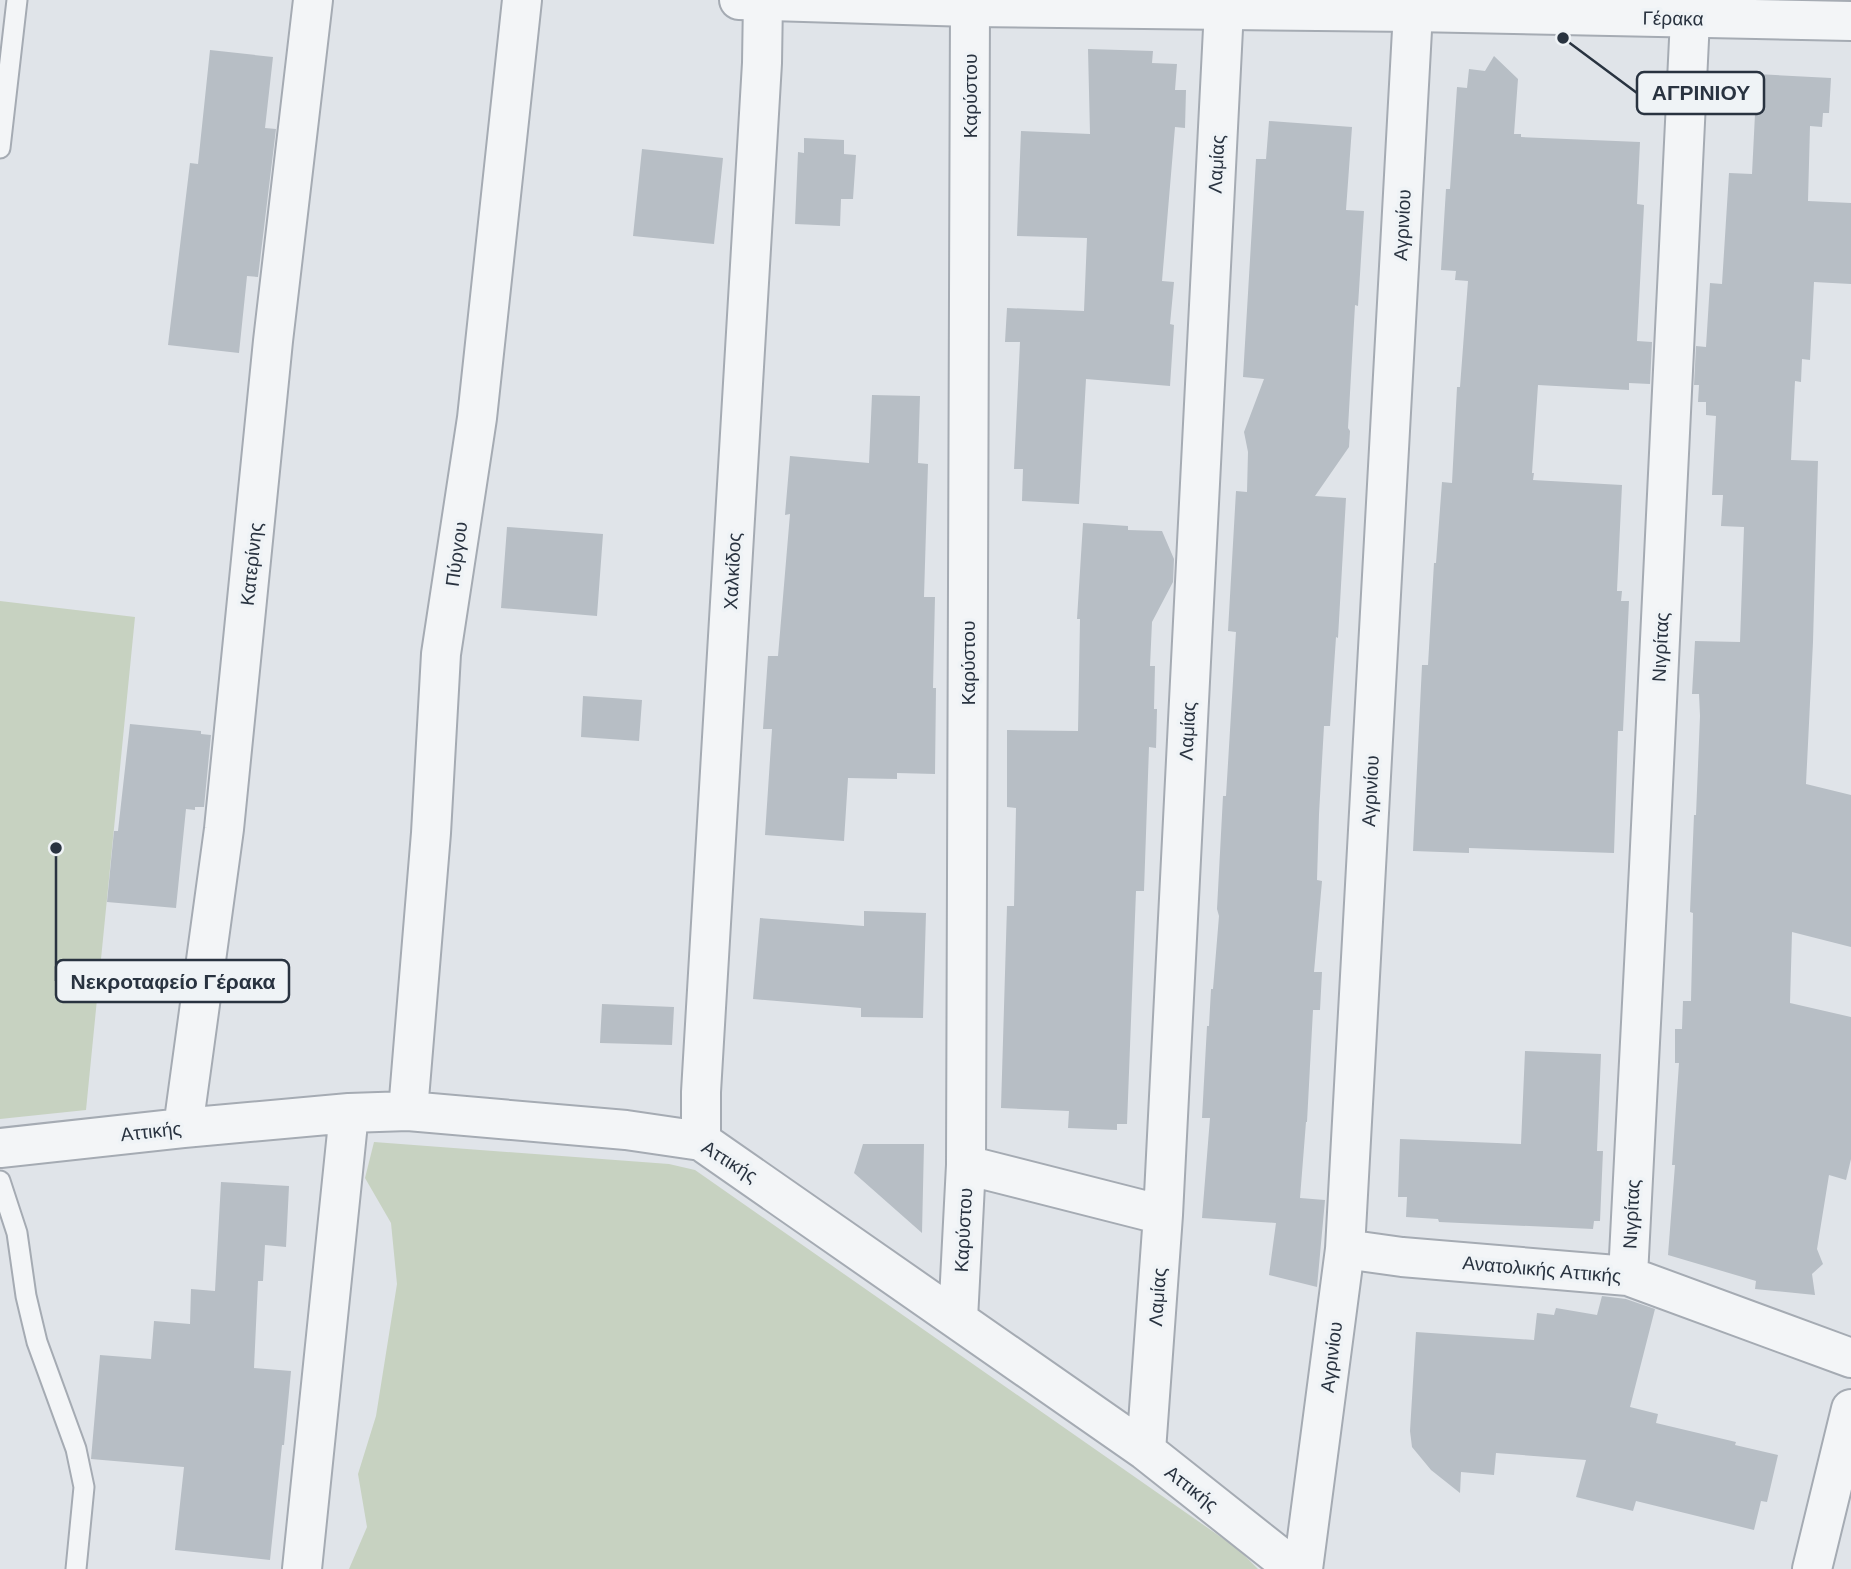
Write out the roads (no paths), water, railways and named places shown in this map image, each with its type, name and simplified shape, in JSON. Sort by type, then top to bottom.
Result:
[{"type":"street","name":"Κατερίνης","points":[[183,1128],[224,829],[273,341],[313,0]]},
{"type":"street","name":"Πύργου","points":[[408,1111],[431,833],[441,654],[477,418],[522,0]]},
{"type":"street","name":"Γέρακα","points":[[739,0],[970,7],[1413,12],[1851,22]]},
{"type":"street","name":"Χαλκίδος","points":[[701,1141],[702,1078],[764,0]]},
{"type":"street","name":"Καρύστου","points":[[958,1319],[966,1165],[970,7]]},
{"type":"street","name":"Λαμίας","points":[[1146,1451],[1163,1215],[1224,9]]},
{"type":"street","name":"Αγρινίου","points":[[1303,1569],[1345,1249],[1413,12]]},
{"type":"street","name":"Νιγρίτας","points":[[1628,1276],[1690,19]]},
{"type":"street","name":"Αττικής","points":[[0,1148],[349,1112],[408,1111],[626,1130],[701,1141],[1146,1451],[1295,1569]]},
{"type":"street","points":[[302,1569],[349,1112]]},
{"type":"street","points":[[966,1165],[1163,1215]]},
{"type":"street","name":"Ανατολικής Αττικής","points":[[1345,1249],[1402,1257],[1628,1276],[1851,1358]]},
{"type":"street","points":[[1812,1569],[1851,1409]]},
{"type":"lane","points":[[0,148],[18,0]]},
{"type":"lane","points":[[0,1181],[18,1233],[26,1296],[37,1342],[75,1449],[84,1488],[76,1569]]},
{"type":"place","name":"ΑΓΡΙΝΙΟΥ","points":[[1563,38]]},
{"type":"place","name":"Νεκροταφείο Γέρακα","points":[[56,848]]}]
